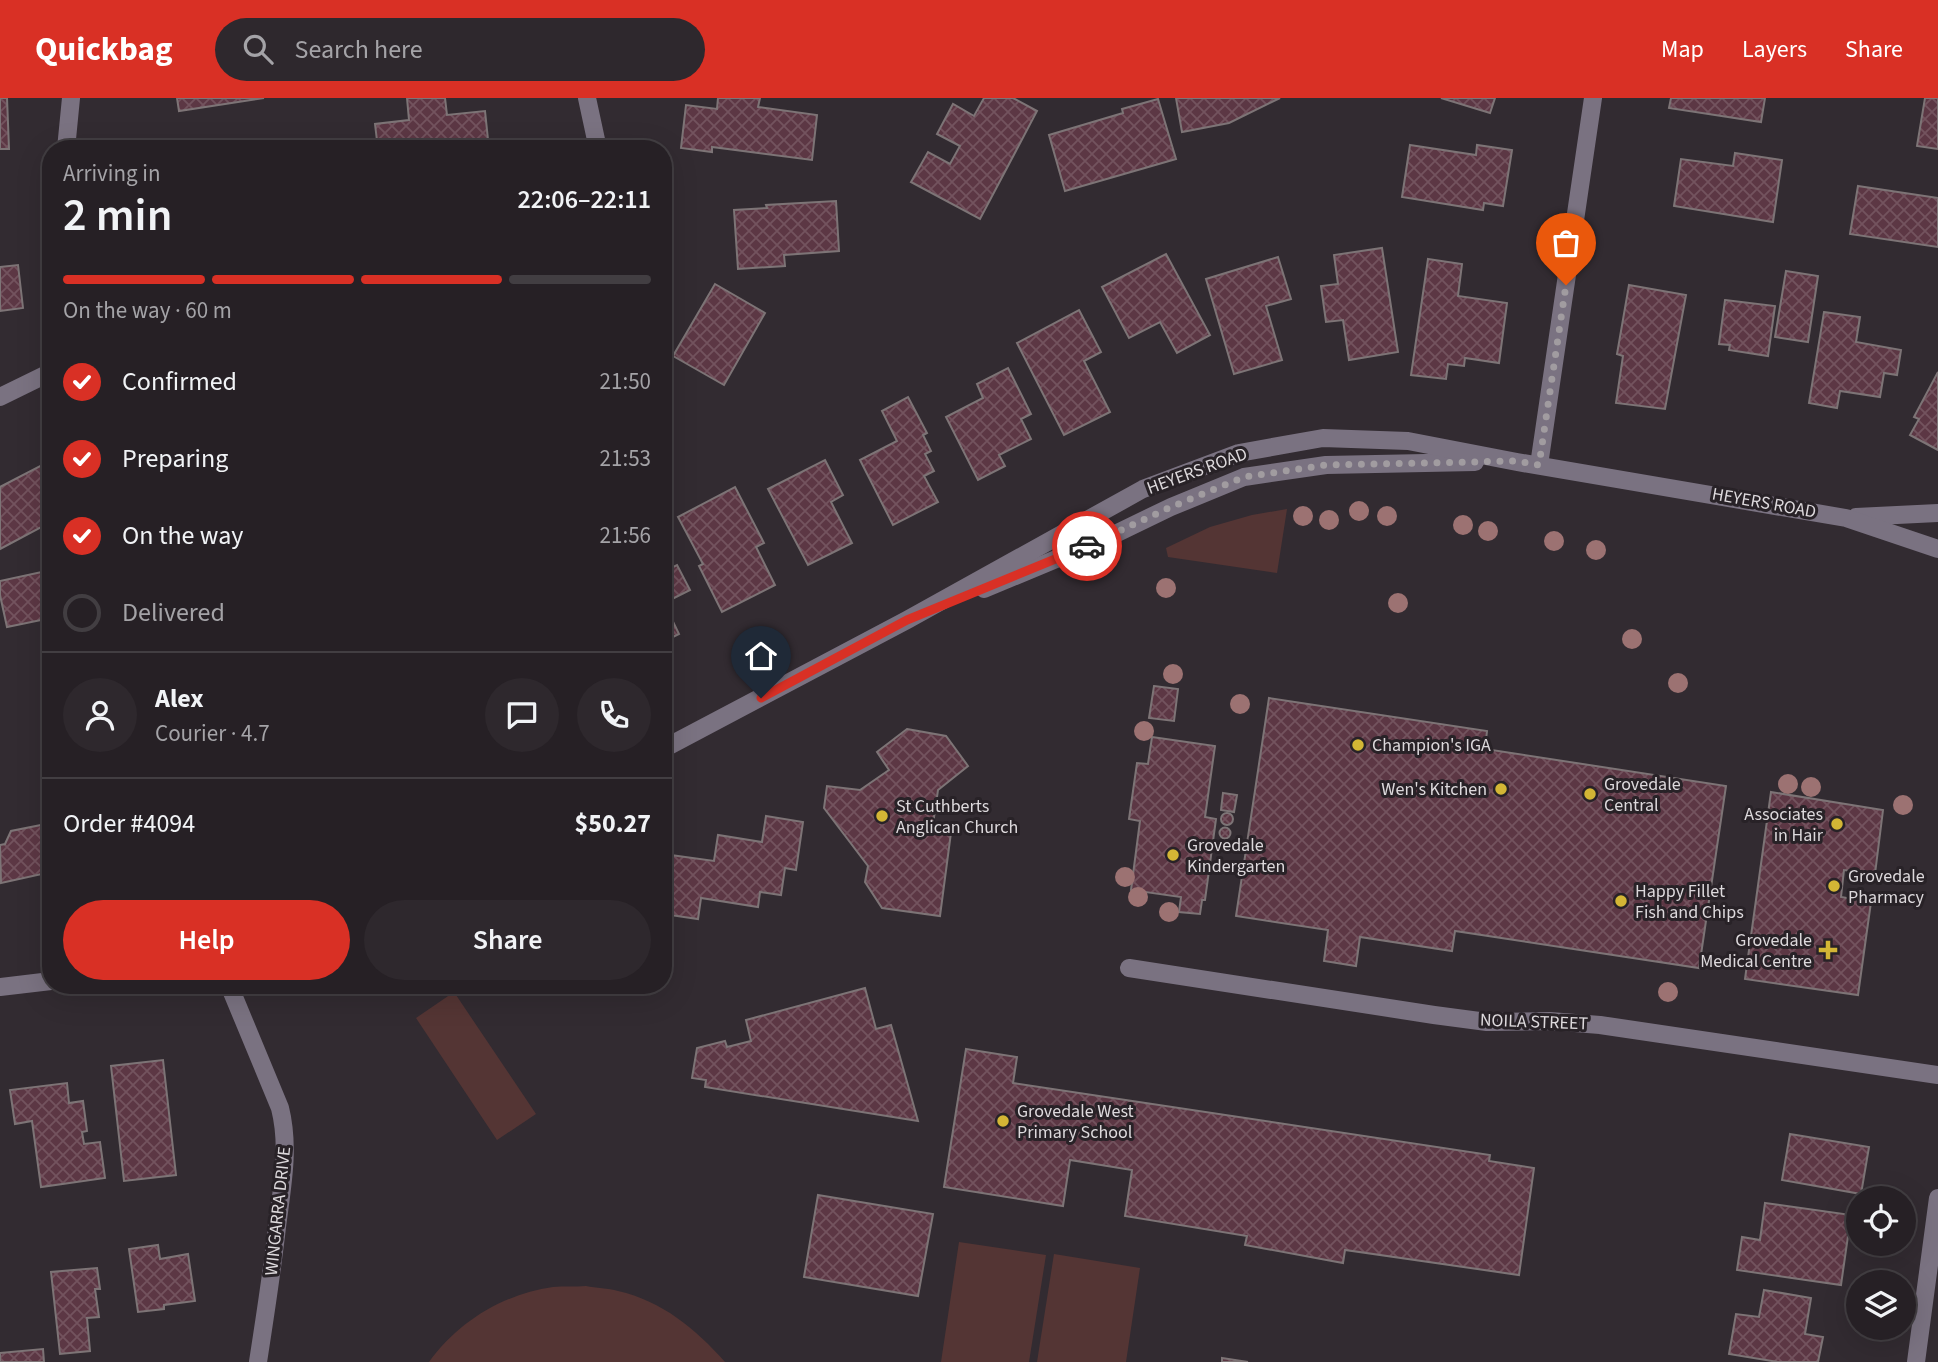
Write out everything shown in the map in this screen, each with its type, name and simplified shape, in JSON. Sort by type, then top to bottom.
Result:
[{"type":"street","points":[[67,140],[71,98]]},
{"type":"street","points":[[587,98],[596,140]]},
{"type":"street","points":[[1539,465],[1592,98]]},
{"type":"street","points":[[0,397],[42,376]]},
{"type":"street","name":"HEYERS ROAD","points":[[672,745],[907,620],[1143,489],[1238,453],[1323,438],[1408,441],[1846,518],[1938,549]]},
{"type":"street","name":"HEYERS ROAD","points":[[907,620],[1109,537],[1171,507],[1244,477],[1326,465],[1517,461]]},
{"type":"street","name":"HEYERS ROAD","points":[[1846,518],[1938,513]]},
{"type":"street","name":"NOILA STREET","points":[[1129,968],[1434,1015],[1487,1021],[1550,1021],[1600,1025],[1938,1075]]},
{"type":"street","points":[[0,987],[42,982]]},
{"type":"street","name":"WINGARRA DRIVE","points":[[233,994],[280,1108],[285,1129],[285,1164],[258,1362]]},
{"type":"street","points":[[1916,1362],[1938,1198]]},
{"type":"shaded area","points":[[1287,509],[1277,573],[1168,557],[1166,548],[1210,527],[1252,515]]},
{"type":"shaded area","points":[[451,994],[455,994],[536,1114],[497,1140],[416,1018]]},
{"type":"shaded area","points":[[959,1242],[1046,1255],[1029,1362],[941,1362]]},
{"type":"shaded area","points":[[1054,1254],[1140,1268],[1126,1362],[1037,1362]]},
{"type":"shaded area","points":[[586,1286],[614,1290],[664,1309],[702,1338],[725,1362],[429,1362],[454,1334],[499,1303],[553,1287]]},
{"type":"building","points":[[0,98],[7,98],[9,149],[0,149]]},
{"type":"building","points":[[177,98],[264,98],[179,111]]},
{"type":"building","points":[[407,98],[445,98],[447,115],[485,111],[488,140],[377,140],[375,124],[409,120]]},
{"type":"building","points":[[718,98],[760,98],[758,107],[817,115],[812,160],[712,147],[712,152],[681,148],[686,105],[717,109]]},
{"type":"building","points":[[984,98],[1013,98],[1037,111],[980,219],[911,182],[928,152],[950,164],[960,146],[937,134],[953,104],[974,116]]},
{"type":"building","points":[[1176,98],[1280,98],[1229,123],[1182,132]]},
{"type":"building","points":[[1441,98],[1495,98],[1490,113]]},
{"type":"building","points":[[1671,98],[1765,98],[1761,122],[1669,108]]},
{"type":"building","points":[[1925,98],[1938,98],[1938,149],[1917,146]]},
{"type":"building","points":[[1158,99],[1176,159],[1065,191],[1049,135],[1123,113],[1122,109]]},
{"type":"building","points":[[1410,145],[1476,155],[1477,145],[1512,150],[1503,206],[1484,203],[1483,210],[1402,197]]},
{"type":"building","points":[[1735,153],[1782,160],[1773,222],[1674,206],[1681,159],[1733,166]]},
{"type":"building","points":[[1858,186],[1938,198],[1938,247],[1850,234]]},
{"type":"building","points":[[836,201],[839,251],[784,255],[785,266],[738,269],[734,210],[767,208],[766,205]]},
{"type":"building","points":[[1382,248],[1398,352],[1349,360],[1343,320],[1326,322],[1321,286],[1338,284],[1334,255]]},
{"type":"building","points":[[1166,254],[1210,335],[1177,353],[1160,322],[1129,338],[1102,287]]},
{"type":"building","points":[[1278,257],[1291,299],[1266,306],[1282,360],[1234,374],[1206,279]]},
{"type":"building","points":[[1428,259],[1462,264],[1458,296],[1507,303],[1499,363],[1465,358],[1464,366],[1448,364],[1446,379],[1411,375]]},
{"type":"building","points":[[18,265],[23,308],[0,311],[0,267]]},
{"type":"building","points":[[1786,271],[1818,276],[1808,342],[1775,337]]},
{"type":"building","points":[[715,284],[765,313],[724,385],[673,356]]},
{"type":"building","points":[[1629,285],[1686,295],[1665,409],[1616,403],[1623,356],[1617,354]]},
{"type":"building","points":[[1725,300],[1775,306],[1768,356],[1729,350],[1730,345],[1719,344]]},
{"type":"building","points":[[1079,310],[1101,352],[1084,361],[1110,412],[1064,435],[1017,343]]},
{"type":"building","points":[[1824,312],[1860,317],[1856,342],[1901,350],[1897,375],[1884,373],[1880,397],[1840,391],[1837,408],[1809,403]]},
{"type":"building","points":[[1008,368],[1031,414],[1021,419],[1031,439],[999,455],[1005,466],[978,480],[946,417],[983,398],[977,384]]},
{"type":"building","points":[[1938,372],[1938,450],[1910,435],[1919,419],[1914,417]]},
{"type":"building","points":[[908,397],[927,433],[923,435],[931,451],[925,454],[934,471],[924,476],[938,502],[893,525],[860,460],[897,441],[882,411]]},
{"type":"building","points":[[825,460],[843,495],[831,502],[852,543],[808,565],[768,489]]},
{"type":"building","points":[[42,465],[42,527],[0,549],[0,487]]},
{"type":"building","points":[[735,487],[764,543],[756,547],[775,585],[722,612],[699,566],[703,564],[678,517]]},
{"type":"building","points":[[677,565],[690,590],[672,599],[672,568]]},
{"type":"building","points":[[42,572],[42,620],[7,627],[0,595],[0,581]]},
{"type":"building","points":[[672,620],[679,634],[672,638]]},
{"type":"building","points":[[1154,686],[1178,689],[1174,721],[1149,718]]},
{"type":"building","points":[[1269,698],[1487,731],[1485,749],[1726,786],[1699,968],[1455,931],[1452,951],[1360,937],[1356,966],[1324,961],[1328,930],[1236,916]]},
{"type":"building","name":"St Cuthberts Anglican Church","points":[[907,729],[946,736],[968,766],[938,790],[933,824],[952,825],[940,916],[882,908],[865,882],[868,866],[824,808],[827,786],[860,790],[889,770],[877,752]]},
{"type":"building","name":"Grovedale Kindergarten","points":[[1152,737],[1215,746],[1205,817],[1216,819],[1205,900],[1202,900],[1200,914],[1179,912],[1181,897],[1131,890],[1140,821],[1129,819],[1137,763],[1148,764]]},
{"type":"building","points":[[1771,792],[1883,810],[1875,874],[1844,870],[1841,897],[1871,902],[1858,995],[1745,979]]},
{"type":"building","points":[[1223,793],[1237,795],[1234,812],[1221,810]]},
{"type":"building","points":[[1227,813],[1233,819],[1227,825],[1221,819]]},
{"type":"building","points":[[766,816],[803,822],[796,870],[785,868],[781,895],[760,892],[758,907],[701,898],[698,919],[672,915],[672,855],[714,861],[718,835],[762,842]]},
{"type":"building","points":[[42,825],[42,874],[1,883],[0,845],[5,844],[11,831]]},
{"type":"building","points":[[1225,827],[1231,833],[1225,839],[1219,833]]},
{"type":"building","points":[[865,988],[876,1029],[891,1025],[918,1121],[705,1087],[706,1080],[692,1078],[697,1048],[725,1041],[727,1047],[751,1041],[746,1020]]},
{"type":"building","points":[[966,1049],[1017,1057],[1013,1083],[1490,1155],[1489,1161],[1534,1168],[1519,1275],[1345,1250],[1343,1263],[1245,1245],[1247,1236],[1125,1216],[1132,1170],[1070,1160],[1063,1206],[944,1187]]},
{"type":"building","points":[[163,1060],[176,1175],[124,1181],[111,1066]]},
{"type":"building","points":[[67,1083],[69,1103],[83,1101],[87,1131],[82,1132],[84,1144],[100,1142],[105,1178],[41,1187],[32,1121],[15,1124],[10,1090]]},
{"type":"building","points":[[1790,1134],[1869,1147],[1862,1186],[1846,1186],[1846,1191],[1782,1180]]},
{"type":"building","points":[[818,1195],[933,1214],[918,1296],[804,1277]]},
{"type":"building","points":[[1765,1203],[1846,1214],[1846,1250],[1841,1285],[1737,1270],[1742,1237],[1760,1240]]},
{"type":"building","points":[[158,1245],[160,1259],[188,1254],[195,1301],[138,1312],[129,1249]]},
{"type":"building","points":[[97,1268],[100,1289],[95,1289],[99,1317],[87,1318],[90,1351],[60,1354],[51,1272]]},
{"type":"building","points":[[1764,1290],[1811,1298],[1805,1334],[1823,1337],[1818,1362],[1778,1362],[1729,1354],[1736,1314],[1759,1317]]},
{"type":"building","points":[[43,1349],[44,1362],[0,1362],[0,1353]]},
{"type":"building","points":[[1222,1358],[1248,1362],[1222,1362]]},
{"type":"way so far","points":[[1087,546],[1244,477],[1326,465],[1517,461],[1539,465],[1566,285]]},
{"type":"place","name":"Champion's IGA","points":[[1358,745]]},
{"type":"place","name":"Wen's Kitchen","points":[[1501,789]]},
{"type":"place","name":"Grovedale Central","points":[[1590,794]]},
{"type":"place","name":"St Cuthberts Anglican Church","points":[[882,816]]},
{"type":"place","name":"Associates in Hair","points":[[1837,824]]},
{"type":"place","name":"Grovedale Kindergarten","points":[[1173,855]]},
{"type":"place","name":"Grovedale Pharmacy","points":[[1834,886]]},
{"type":"place","name":"Happy Fillet Fish and Chips","points":[[1621,901]]},
{"type":"place","name":"Grovedale Medical Centre","points":[[1828,950]]},
{"type":"place","name":"Grovedale West Primary School","points":[[1003,1121]]},
{"type":"route","points":[[761,698],[907,620],[1087,546]]}]
